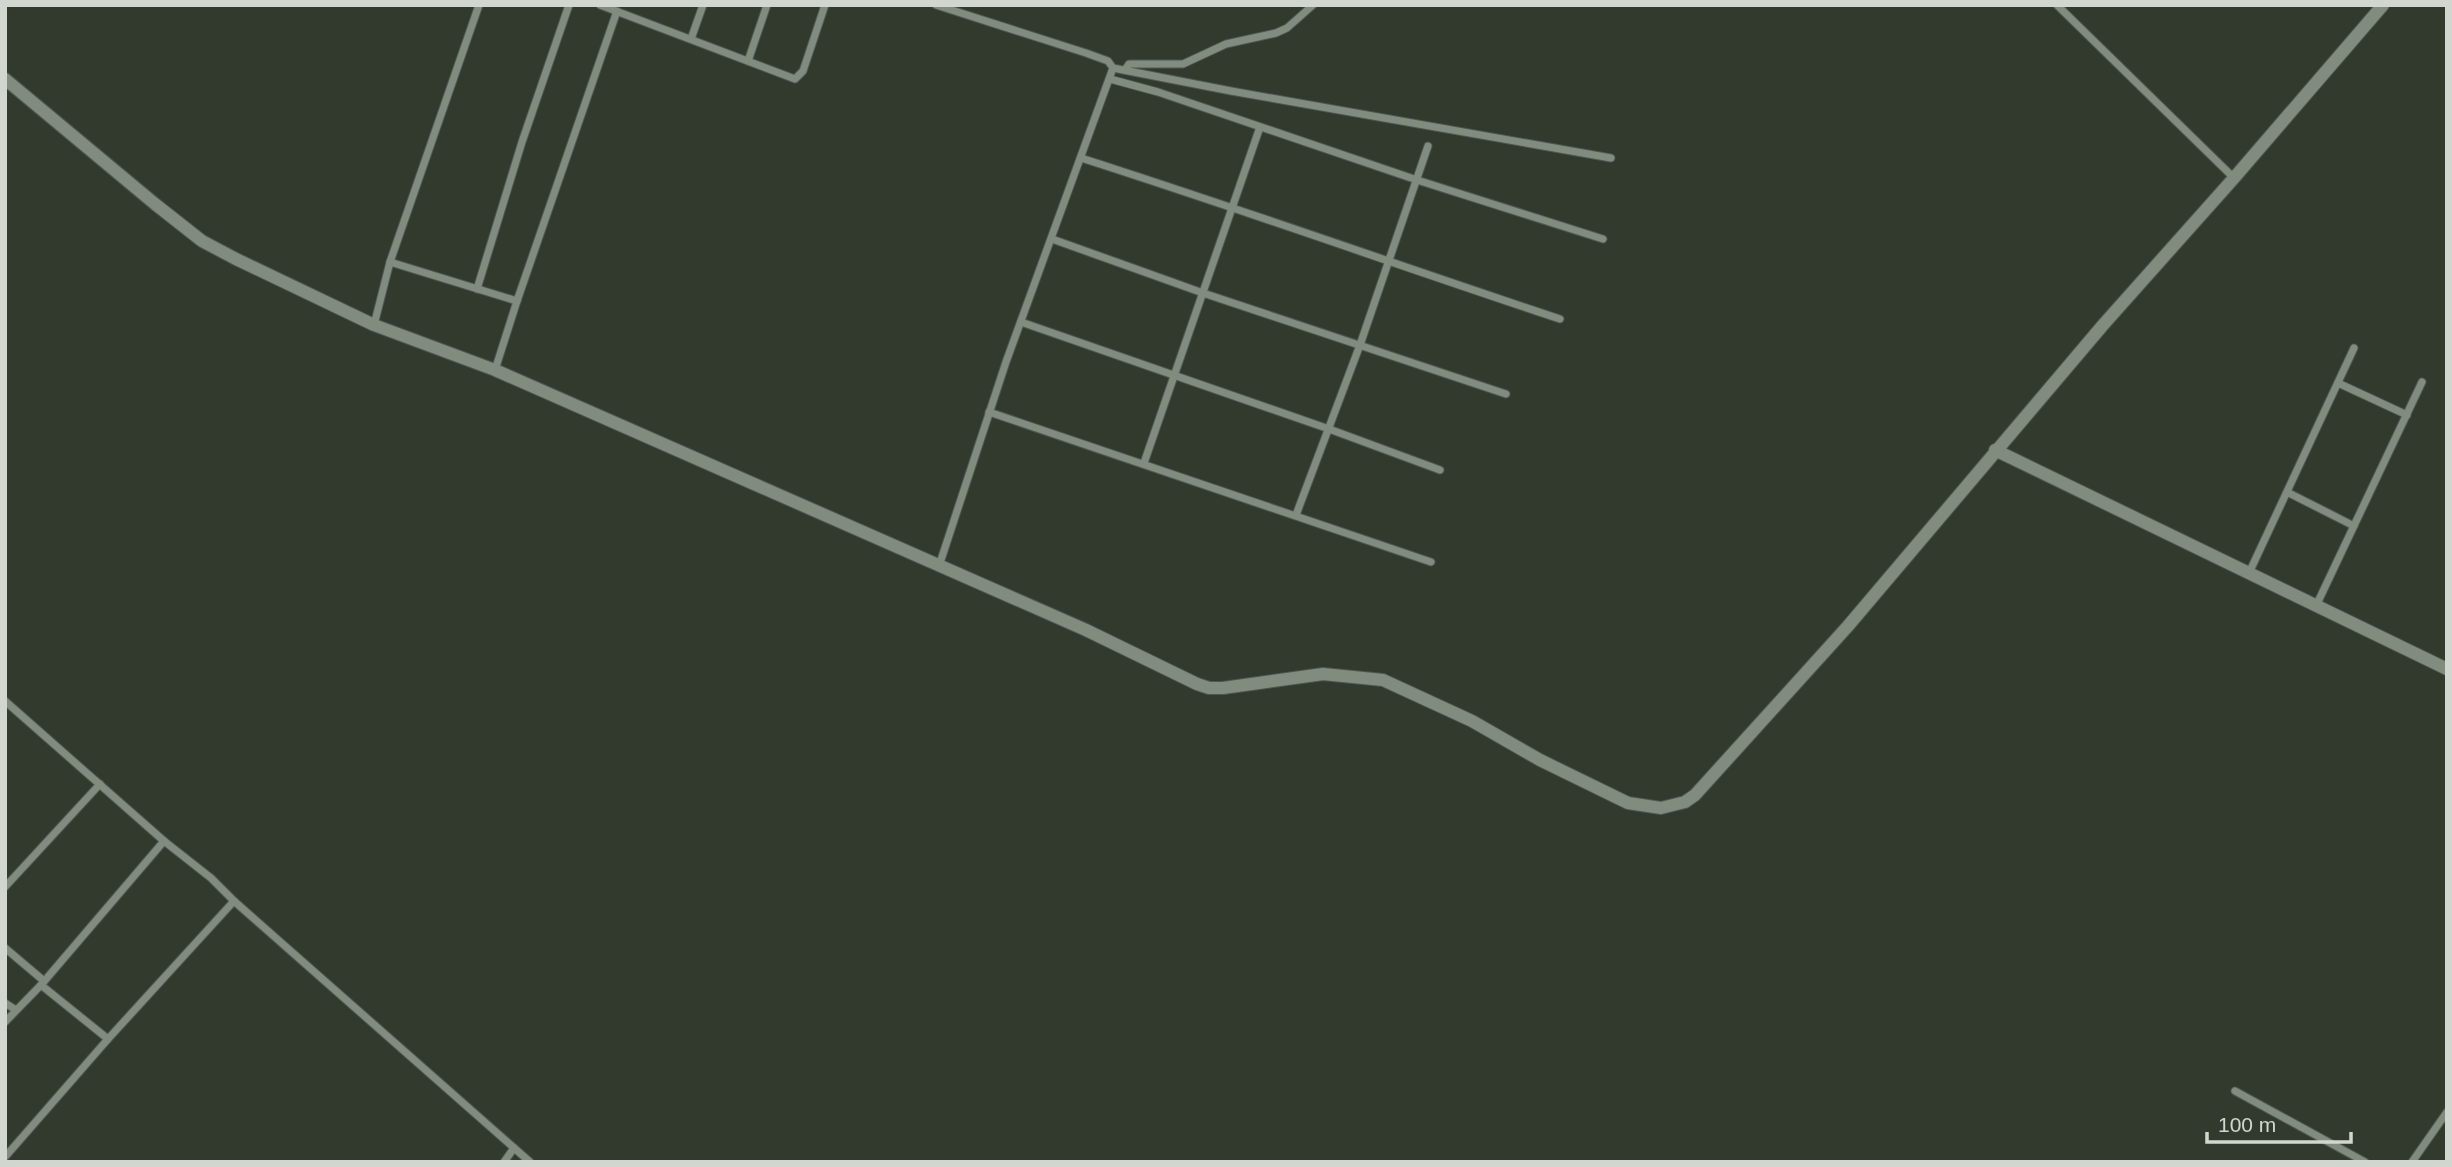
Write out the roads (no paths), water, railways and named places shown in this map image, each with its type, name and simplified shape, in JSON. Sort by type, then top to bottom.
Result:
[{"type":"street","points":[[374,325],[390,262],[479,5]]},
{"type":"street","points":[[477,289],[522,142],[569,5]]},
{"type":"street","points":[[600,5],[797,78],[803,71],[825,5]]},
{"type":"street","points":[[691,39],[703,5]]},
{"type":"street","points":[[748,61],[767,5]]},
{"type":"street","points":[[936,5],[1086,53],[1108,61],[1113,68],[1611,158]]},
{"type":"street","points":[[1125,70],[1129,64],[1177,65],[1192,61],[1226,44],[1276,33],[1298,21],[1313,5]]},
{"type":"street","points":[[2057,5],[2234,178]]},
{"type":"street","points":[[5,79],[202,241],[374,325],[495,370],[1086,630],[1209,688],[1323,674],[1383,680],[1472,721],[1540,760],[1628,803],[1661,808],[1685,802],[1695,795],[1848,626],[1995,450],[2383,5]]},
{"type":"street","points":[[495,370],[617,11]]},
{"type":"street","points":[[1175,80],[1177,65]]},
{"type":"street","points":[[939,566],[989,412],[1113,68]]},
{"type":"street","points":[[1110,79],[1158,92],[1417,180],[1603,239]]},
{"type":"street","points":[[1144,463],[1260,127]]},
{"type":"street","points":[[1296,515],[1360,345],[1428,146]]},
{"type":"street","points":[[1081,158],[1560,319]]},
{"type":"street","points":[[1052,239],[1203,293],[1506,394]]},
{"type":"street","points":[[390,262],[517,301]]},
{"type":"street","points":[[1021,322],[1440,470]]},
{"type":"street","points":[[2249,573],[2354,348]]},
{"type":"street","points":[[2316,606],[2422,382]]},
{"type":"street","points":[[2338,383],[2407,415]]},
{"type":"street","points":[[989,412],[1431,562]]},
{"type":"street","points":[[1995,450],[2447,669]]},
{"type":"street","points":[[2287,492],[2354,526]]},
{"type":"street","points":[[5,701],[164,841],[211,878],[530,1162]]},
{"type":"street","points":[[5,887],[100,784]]},
{"type":"street","points":[[5,1022],[164,841]]},
{"type":"street","points":[[5,1157],[234,901]]},
{"type":"street","points":[[5,948],[108,1039]]},
{"type":"street","points":[[5,1003],[16,1010]]},
{"type":"street","points":[[2235,1091],[2365,1162]]},
{"type":"street","points":[[2412,1162],[2447,1112]]},
{"type":"street","points":[[504,1162],[514,1148]]}]
